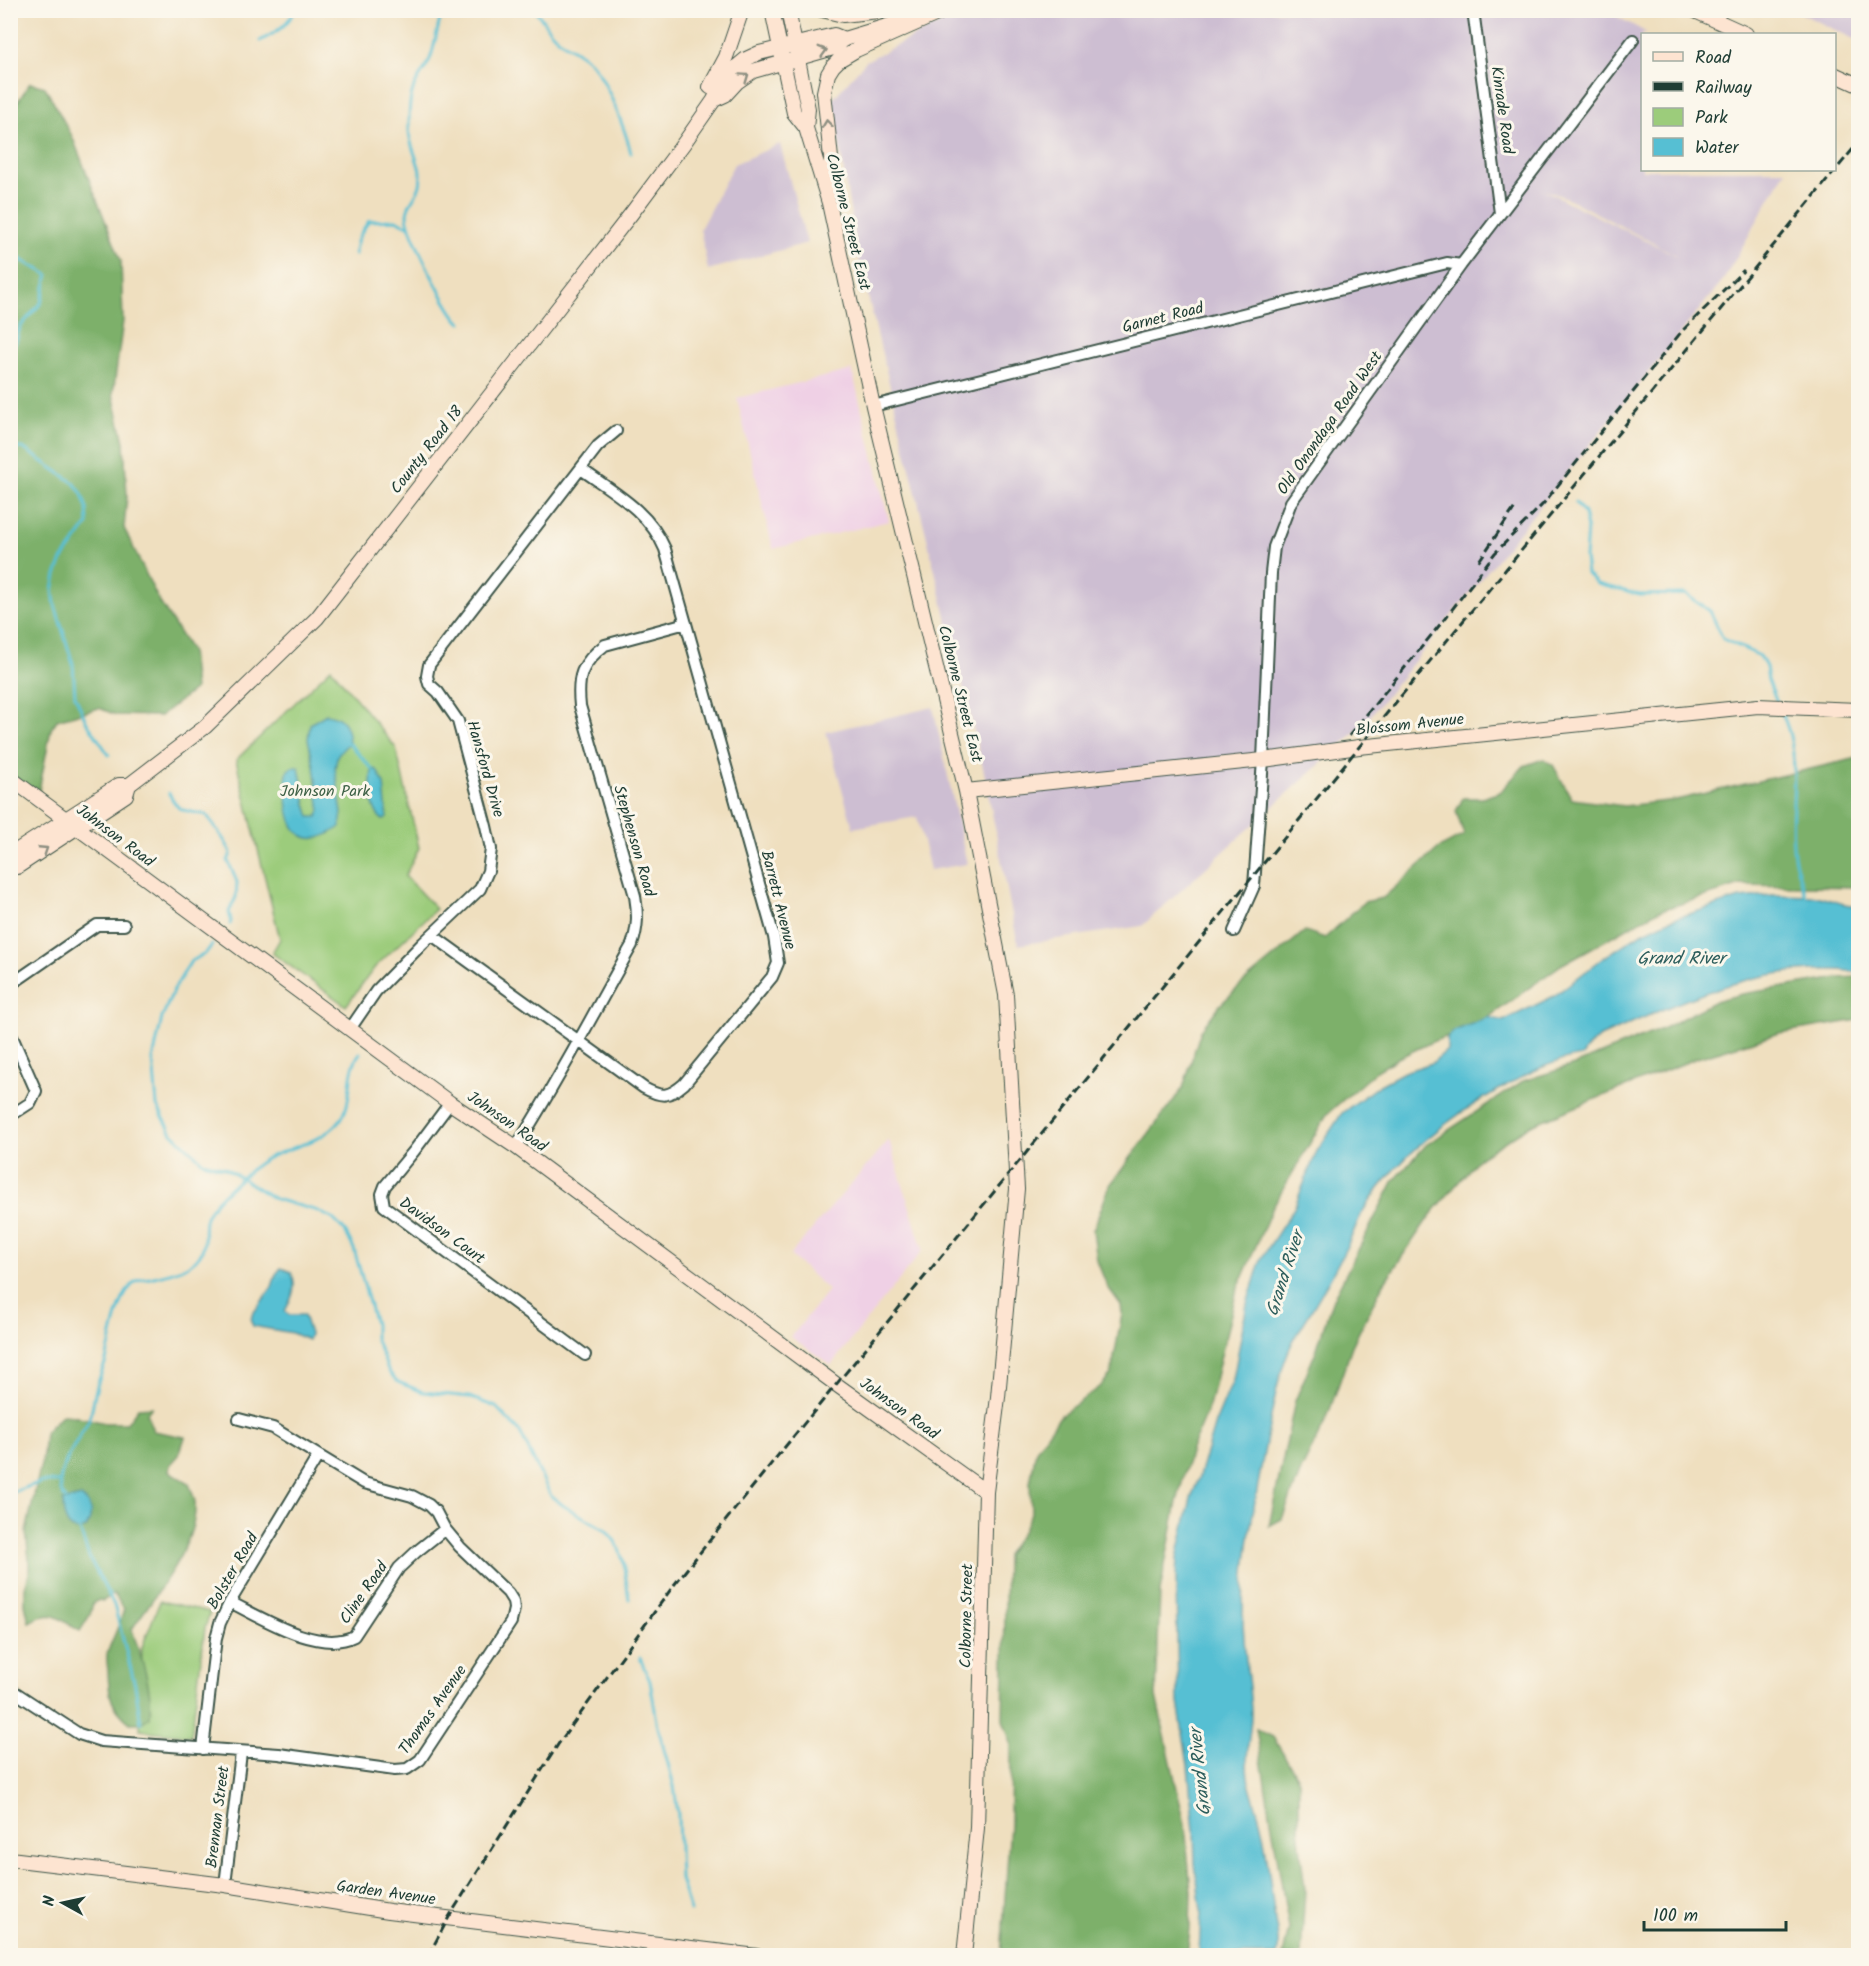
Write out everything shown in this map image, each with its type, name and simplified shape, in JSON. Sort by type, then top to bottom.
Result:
[{"type":"main road","points":[[680,149],[726,57],[741,10]]},
{"type":"main road","name":"Colborne Street East","points":[[772,10],[794,113],[806,128],[829,203],[873,406],[966,791],[1006,995],[1017,1189],[1009,1278]]},
{"type":"main road","name":"Colborne Street East","points":[[788,10],[808,109],[806,128]]},
{"type":"main road","points":[[822,10],[826,13],[843,15],[886,10]]},
{"type":"main road","name":"County Road 18","points":[[10,867],[17,867],[126,795],[129,785],[205,727],[317,618],[632,214],[714,100],[724,80],[740,64],[759,53],[779,48],[796,51],[837,47],[844,39],[937,10]]},
{"type":"main road","points":[[829,203],[831,158],[824,92],[828,74],[833,66],[847,55],[946,10]]},
{"type":"main road","points":[[1693,10],[1744,33]]},
{"type":"main road","name":"County Road 18","points":[[714,100],[725,95],[737,82],[753,71],[782,63],[796,51]]},
{"type":"main road","points":[[1836,75],[1858,85]]},
{"type":"main road","name":"Blossom Avenue","points":[[966,791],[1263,760],[1359,747],[1758,706],[1858,710]]},
{"type":"main road","name":"Johnson Road","points":[[10,778],[450,1103],[516,1147],[986,1492]]},
{"type":"main road","name":"County Road 18","points":[[10,855],[118,785],[129,785]]},
{"type":"main road","name":"Colborne Street","points":[[964,1956],[976,1828],[986,1492],[1009,1278]]},
{"type":"main road","name":"Garden Avenue","points":[[10,1859],[225,1884],[389,1911],[449,1917],[646,1950],[757,1956]]},
{"type":"street","name":"Kinrade Road","points":[[1473,10],[1500,213]]},
{"type":"street","name":"Old Onondaga Road West","points":[[1234,931],[1254,886],[1263,760],[1271,573],[1274,547],[1291,502],[1461,265],[1633,40]]},
{"type":"street","name":"Garnet Road","points":[[873,406],[1447,262],[1461,265]]},
{"type":"street","name":"Hansford Drive","points":[[350,1029],[376,991],[480,889],[488,871],[491,849],[458,720],[438,692],[429,684],[427,676],[429,665],[598,446],[616,431]]},
{"type":"street","name":"Barrett Avenue","points":[[432,935],[655,1094],[672,1094],[684,1084],[767,984],[778,963],[774,937],[665,549],[653,525],[640,512],[582,469]]},
{"type":"street","name":"Stephenson Road","points":[[516,1147],[550,1094],[632,945],[638,929],[635,896],[580,706],[578,686],[582,670],[594,653],[605,645],[686,623]]},
{"type":"street","points":[[10,985],[98,925],[124,925]]},
{"type":"street","points":[[10,1032],[36,1091],[33,1100],[10,1116]]},
{"type":"street","name":"Davidson Court","points":[[450,1103],[385,1186],[382,1194],[384,1206],[585,1356]]},
{"type":"street","name":"Thomas Avenue","points":[[10,1689],[74,1731],[89,1738],[241,1753],[279,1754],[399,1771],[417,1763],[511,1622],[514,1614],[513,1600],[445,1529],[436,1512],[421,1499],[364,1483],[273,1428],[239,1419]]},
{"type":"street","name":"Bolster Road","points":[[203,1749],[216,1638],[220,1623],[230,1602],[318,1455]]},
{"type":"street","name":"Cline Road","points":[[230,1602],[298,1635],[345,1641],[354,1636],[399,1568],[445,1529]]},
{"type":"street","name":"Brennan Street","points":[[225,1884],[241,1753]]},
{"type":"shaded area","points":[[982,11],[1607,11],[1647,33],[1641,33],[1641,171],[1785,171],[1724,279],[1363,725],[1142,926],[1018,945],[984,772],[857,251],[832,100],[866,61],[934,26]],"holes":[[[1542,189],[1567,198],[1678,256]]]},
{"type":"shaded area","points":[[1796,11],[1858,11],[1858,41]]},
{"type":"shaded area","points":[[780,144],[807,243],[708,270],[700,229],[734,164]]},
{"type":"shaded area","points":[[852,370],[889,521],[773,549],[737,398]]},
{"type":"shaded area","points":[[933,707],[967,864],[930,870],[917,817],[853,828],[826,732]]},
{"type":"shaded area","points":[[889,1140],[923,1250],[831,1365],[791,1337],[828,1290],[790,1255]]},
{"type":"green space","points":[[30,83],[45,87],[72,136],[121,261],[123,321],[113,394],[124,442],[127,496],[124,528],[159,601],[191,651],[195,689],[160,716],[116,715],[99,708],[57,720],[51,729],[38,796],[11,775],[10,113]]},
{"type":"green space","name":"Johnson Park","points":[[331,668],[396,748],[419,848],[405,876],[436,909],[375,967],[346,1006],[272,953],[280,939],[236,760]]},
{"type":"green space","points":[[1858,758],[1858,887],[1741,885],[1658,911],[1561,965],[1486,1019],[1398,1058],[1375,1072],[1327,1114],[1272,1208],[1236,1293],[1209,1406],[1191,1449],[1177,1502],[1160,1591],[1156,1696],[1185,1824],[1191,1892],[1187,1955],[1001,1956],[1010,1824],[1011,1743],[1003,1720],[1006,1555],[1023,1531],[1031,1513],[1030,1483],[1036,1450],[1061,1415],[1100,1387],[1111,1374],[1122,1314],[1121,1305],[1107,1286],[1097,1261],[1093,1230],[1110,1185],[1183,1088],[1201,1030],[1220,1005],[1244,982],[1305,931],[1325,938],[1364,902],[1383,898],[1439,848],[1464,835],[1456,811],[1463,798],[1482,798],[1500,792],[1524,766],[1543,759],[1553,765],[1572,799],[1624,806],[1676,800]]},
{"type":"green space","points":[[1858,977],[1858,1020],[1779,1033],[1697,1058],[1531,1125],[1480,1157],[1429,1217],[1382,1286],[1352,1346],[1327,1418],[1301,1471],[1282,1519],[1269,1526],[1295,1401],[1316,1351],[1332,1301],[1393,1182],[1426,1145],[1523,1081],[1577,1064],[1664,1028],[1715,1001],[1742,994]]},
{"type":"green space","points":[[152,1407],[147,1413],[153,1431],[185,1437],[179,1455],[170,1465],[169,1471],[189,1484],[195,1502],[194,1518],[183,1552],[132,1629],[146,1673],[150,1694],[150,1717],[141,1723],[130,1723],[112,1701],[107,1659],[124,1609],[114,1594],[103,1601],[93,1603],[90,1615],[80,1631],[61,1619],[51,1616],[29,1622],[25,1604],[25,1587],[29,1574],[26,1532],[43,1455],[45,1432],[62,1415],[105,1423],[127,1423],[138,1408]]},
{"type":"green space","points":[[160,1601],[210,1612],[205,1628],[191,1736],[140,1730],[142,1647]]},
{"type":"green space","points":[[1256,1729],[1273,1737],[1299,1780],[1299,1837],[1305,1890],[1301,1955],[1283,1955],[1289,1929]]},
{"type":"water","points":[[326,714],[337,717],[344,723],[349,743],[338,754],[335,768],[342,813],[340,827],[318,838],[309,838],[296,830],[291,822],[286,777],[288,770],[299,767],[310,817],[317,817],[320,811],[308,739],[310,724]]},
{"type":"water","points":[[372,769],[377,770],[384,784],[387,817],[383,820],[373,804]]},
{"type":"water","name":"Grand River","points":[[1772,895],[1816,896],[1858,906],[1858,972],[1824,970],[1758,977],[1693,997],[1600,1037],[1588,1047],[1582,1056],[1552,1063],[1535,1071],[1486,1097],[1447,1122],[1396,1169],[1361,1215],[1350,1241],[1293,1341],[1283,1365],[1266,1442],[1247,1554],[1243,1622],[1251,1709],[1247,1768],[1266,1852],[1278,1937],[1277,1955],[1199,1955],[1201,1911],[1195,1864],[1188,1765],[1178,1702],[1177,1558],[1191,1498],[1215,1423],[1233,1380],[1247,1304],[1261,1259],[1294,1208],[1317,1151],[1342,1113],[1378,1086],[1404,1072],[1432,1063],[1447,1050],[1447,1038],[1454,1031],[1489,1017],[1503,1021],[1554,996],[1603,958],[1640,934],[1667,921],[1740,898]]},
{"type":"water","points":[[281,1268],[291,1272],[294,1282],[292,1296],[285,1311],[289,1315],[304,1315],[310,1334],[308,1340],[292,1333],[253,1326],[251,1321],[252,1315],[272,1287],[276,1274]]},
{"type":"water","points":[[81,1497],[89,1507],[90,1520],[86,1528],[80,1530],[67,1524],[63,1501]]},
{"type":"waterway","points":[[260,41],[280,28],[295,10]]},
{"type":"waterway","points":[[443,10],[430,59],[411,96],[409,135],[421,178],[419,189],[407,214],[429,271],[447,304],[461,323]]},
{"type":"waterway","points":[[535,10],[552,33],[588,60],[597,71],[615,106],[631,153]]},
{"type":"waterway","points":[[355,255],[359,237],[369,221],[396,220],[408,226]]},
{"type":"waterway","points":[[10,243],[20,259],[48,275],[41,303],[20,327],[10,352]]},
{"type":"waterway","points":[[10,448],[23,448],[74,483],[82,494],[87,509],[88,524],[62,560],[53,590],[55,605],[73,664],[75,696],[87,723],[109,755]]},
{"type":"waterway","points":[[1575,502],[1584,513],[1587,528],[1585,558],[1587,574],[1597,584],[1640,595],[1685,594],[1710,611],[1723,639],[1760,656],[1766,667],[1768,680],[1777,703]]},
{"type":"waterway","points":[[1781,712],[1792,747],[1794,764],[1792,837],[1795,860],[1805,895]]},
{"type":"waterway","points":[[349,743],[372,769]]},
{"type":"waterway","points":[[169,793],[180,808],[207,815],[229,848],[231,853],[228,861],[237,882],[236,897],[229,912],[230,924]]},
{"type":"waterway","points":[[212,945],[205,954],[191,961],[173,991],[162,1018],[153,1059],[157,1106],[172,1133],[203,1162],[225,1168],[275,1199],[318,1211],[333,1219],[345,1231],[354,1249],[375,1324],[375,1338],[389,1372],[398,1382],[423,1392],[469,1397],[496,1407],[520,1432],[551,1496],[606,1530],[617,1544],[623,1560],[629,1599]]},
{"type":"waterway","points":[[66,1499],[61,1491],[60,1481],[63,1470],[90,1417],[116,1318],[130,1287],[138,1280],[176,1271],[195,1261],[203,1248],[207,1215],[225,1193],[263,1161],[318,1138],[337,1124],[346,1107],[352,1070],[360,1053]]},
{"type":"waterway","points":[[10,1493],[42,1482],[60,1482]]},
{"type":"waterway","points":[[80,1530],[89,1557],[114,1605],[135,1685],[141,1723]]},
{"type":"waterway","points":[[640,1658],[650,1681],[658,1727],[674,1786],[678,1815],[680,1879],[690,1911]]},
{"type":"railway","points":[[1836,170],[1858,143]]},
{"type":"railway","points":[[428,1956],[449,1917],[559,1743],[674,1585],[1359,747],[1835,171]]},
{"type":"railway","points":[[1349,736],[1495,553],[1543,504],[1682,331],[1744,270]]},
{"type":"railway","points":[[1479,561],[1516,506]]}]
